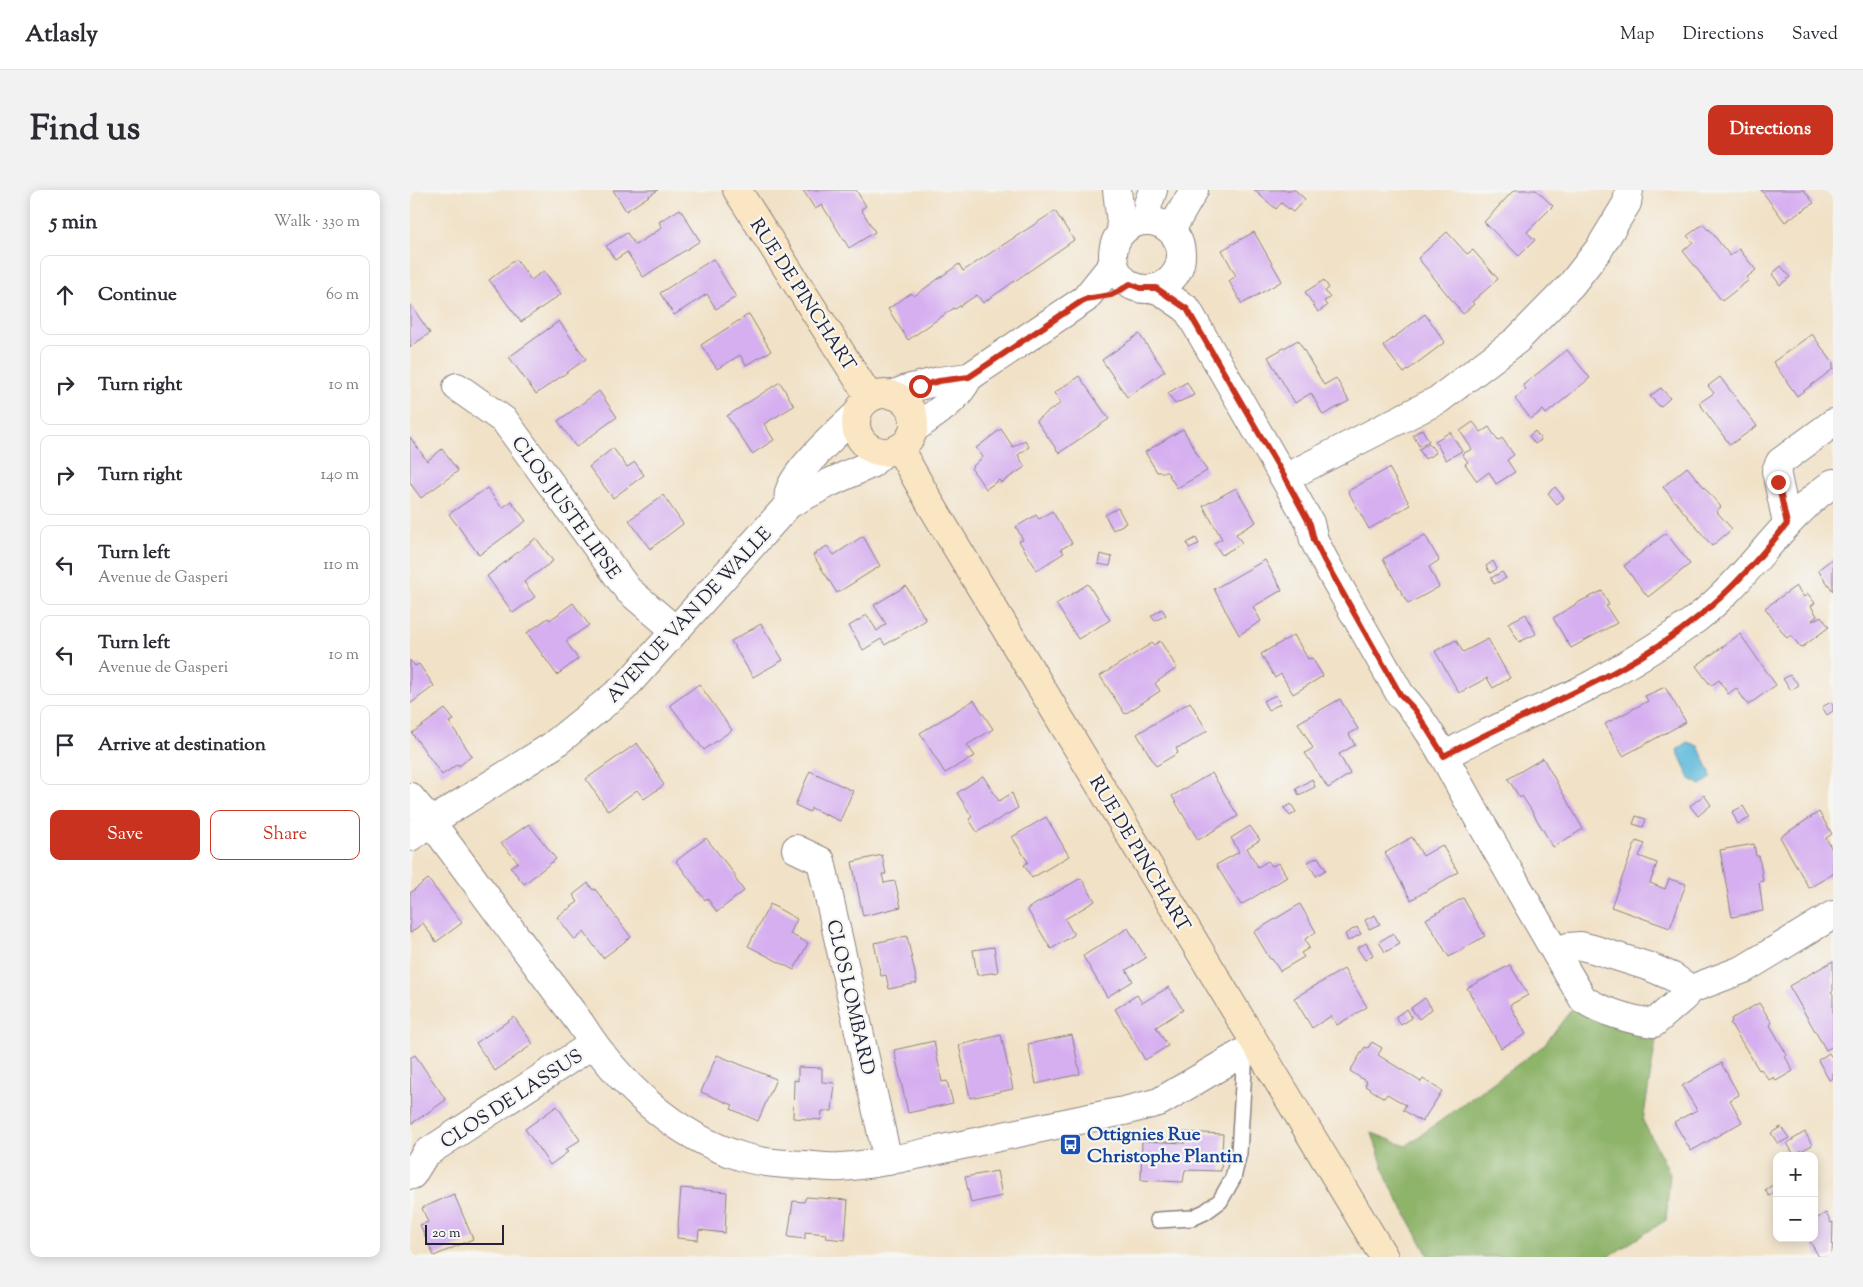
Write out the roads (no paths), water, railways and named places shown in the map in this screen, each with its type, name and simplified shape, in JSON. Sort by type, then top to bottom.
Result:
[{"type":"main road","name":"RUE DE PINCHART","points":[[737,190],[873,403]]},
{"type":"main road","points":[[899,397],[909,406],[913,417],[899,443],[872,448],[862,440],[856,426],[873,403],[899,397]]},
{"type":"main road","name":"RUE DE PINCHART","points":[[899,443],[930,503],[1251,1048],[1384,1257]]},
{"type":"street","points":[[1117,190],[1136,224]]},
{"type":"street","points":[[1125,190],[1137,205],[1136,224]]},
{"type":"street","points":[[873,403],[907,389],[939,381],[969,377],[1085,299],[1111,295],[1121,290],[1122,274],[1114,246],[1136,224],[1148,204],[1153,190]]},
{"type":"street","points":[[1171,230],[1194,190]]},
{"type":"street","points":[[1285,478],[1438,400],[1517,340],[1571,286],[1599,250],[1627,203],[1629,190]]},
{"type":"street","points":[[1122,274],[1140,288],[1156,288],[1171,280],[1180,267],[1181,247],[1171,230],[1163,224],[1136,224]]},
{"type":"street","points":[[1180,267],[1186,291],[1187,309]]},
{"type":"street","points":[[1156,288],[1187,309],[1285,478],[1310,524],[1320,554],[1400,694],[1415,710],[1444,756],[1583,999],[1591,1004],[1643,1022],[1654,1023],[1684,998],[1686,991],[1683,984],[1650,967],[1581,946],[1568,947],[1557,952]]},
{"type":"street","name":"AVENUE VAN DE WALLE","points":[[420,830],[552,746],[585,721],[625,687],[789,504],[871,464],[953,400],[963,389],[969,377]]},
{"type":"street","name":"CLOS JUSTE LIPSE","points":[[457,387],[505,421],[628,590],[675,630]]},
{"type":"street","name":"AVENUE VAN DE WALLE","points":[[789,504],[788,492],[797,478],[830,439],[873,403]]},
{"type":"street","points":[[1787,524],[1776,471],[1780,462],[1833,423]]},
{"type":"street","points":[[1444,756],[1487,733],[1590,685],[1659,646],[1698,618],[1729,590],[1787,524],[1813,498],[1833,483]]},
{"type":"street","points":[[410,797],[420,830],[574,1015],[593,1044],[625,1080],[665,1117],[690,1135],[745,1158],[772,1163],[840,1168],[888,1161],[1159,1102],[1251,1048]]},
{"type":"street","name":"CLOS LOMBARD","points":[[796,849],[821,861],[888,1161]]},
{"type":"street","points":[[1686,991],[1744,969],[1833,915]]},
{"type":"street","name":"CLOS DE LASSUS","points":[[412,1176],[426,1154],[593,1044]]},
{"type":"lane","points":[[1158,1220],[1192,1218],[1205,1212],[1220,1201],[1233,1178],[1239,1153],[1251,1048]]},
{"type":"water","points":[[1687,742],[1698,746],[1710,772],[1711,778],[1701,785],[1690,779],[1677,750]]},
{"type":"place","name":"Ottignies Rue Christophe Plantin","points":[[1071,1144]]}]
